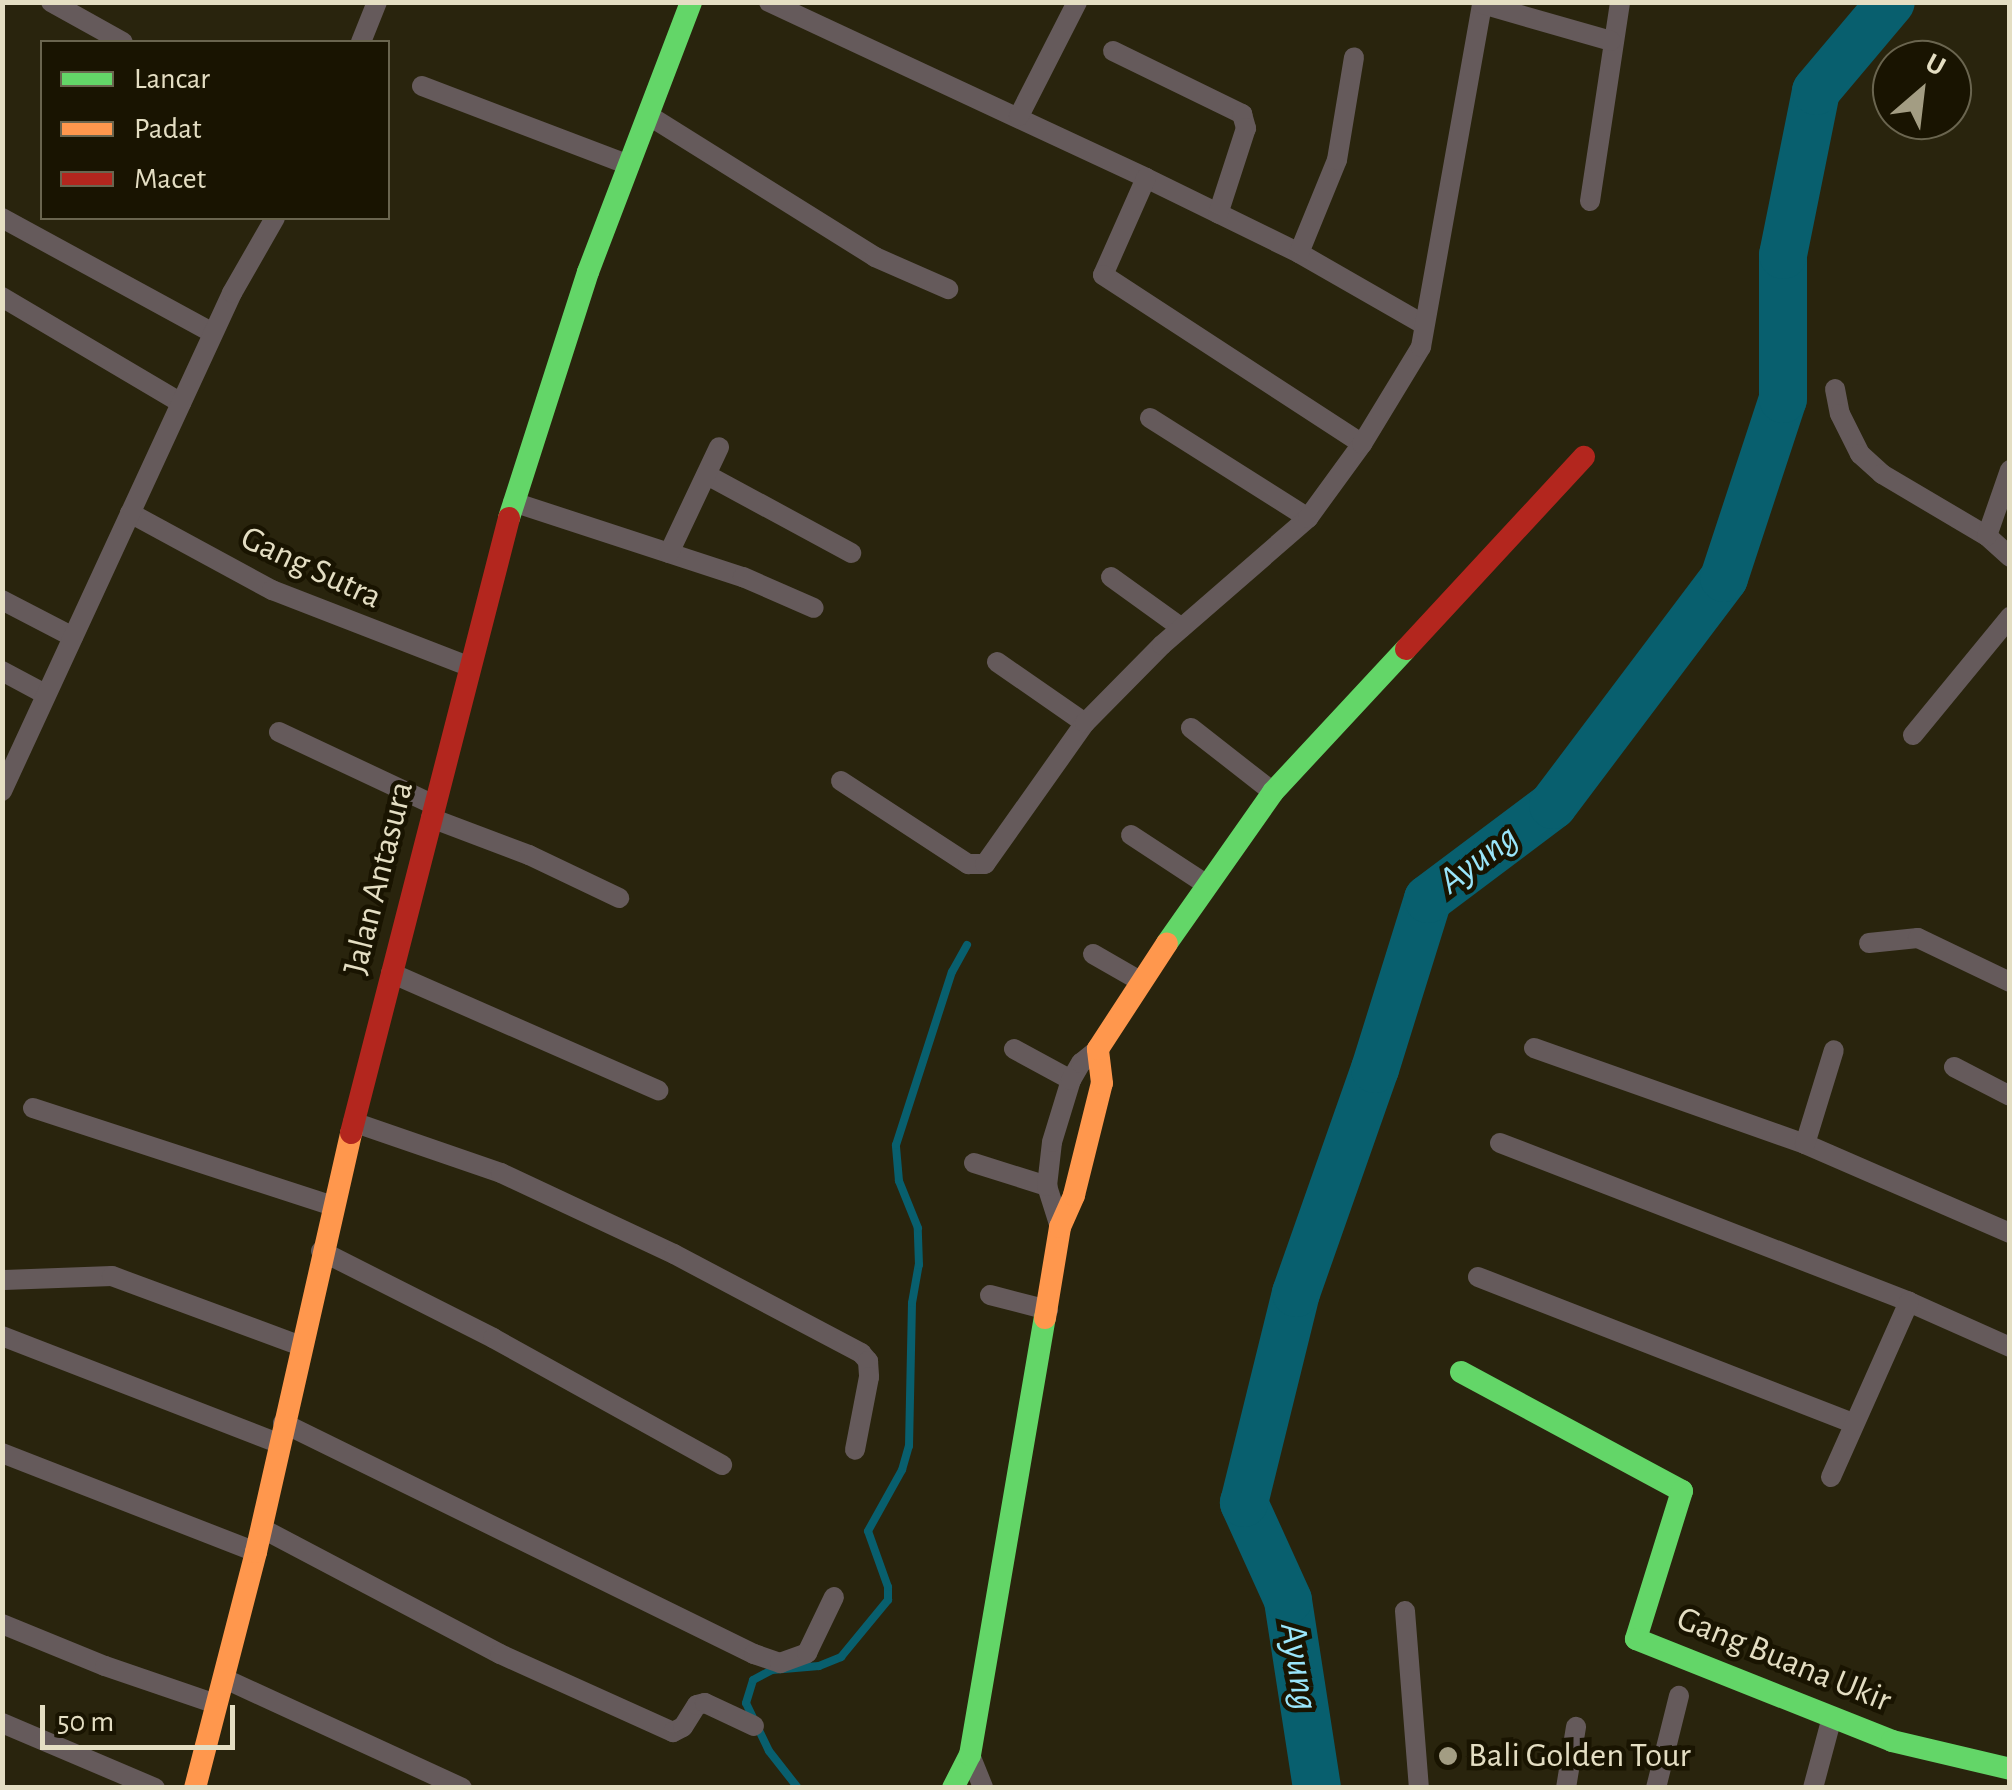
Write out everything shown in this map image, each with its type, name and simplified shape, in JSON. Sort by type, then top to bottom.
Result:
[{"type":"street","points":[[51,2],[119,40]]},
{"type":"street","points":[[362,40],[377,2]]},
{"type":"street","name":"Jalan Antasura","points":[[195,1788],[259,1540],[332,1206],[513,502],[556,362],[691,2]]},
{"type":"street","points":[[769,2],[1146,178],[1298,254],[1424,324]]},
{"type":"street","points":[[1019,116],[1077,2]]},
{"type":"street","points":[[1590,201],[1611,41],[1620,2]]},
{"type":"street","points":[[841,781],[978,866],[985,864],[1085,723],[1182,628],[1308,518],[1362,444],[1421,347],[1482,4],[1611,41]]},
{"type":"street","points":[[1113,50],[1242,114],[1246,128],[1218,214]]},
{"type":"street","points":[[1298,254],[1337,160],[1354,57]]},
{"type":"street","points":[[422,86],[629,165]]},
{"type":"street","points":[[648,116],[876,258],[948,289]]},
{"type":"street","points":[[1146,178],[1104,274],[1362,444]]},
{"type":"street","points":[[2,218],[213,333]]},
{"type":"street","points":[[2,792],[213,333],[274,220]]},
{"type":"street","points":[[2,297],[181,403]]},
{"type":"street","points":[[1835,389],[1840,414],[1860,454],[1882,474],[1986,536],[2010,557]]},
{"type":"street","points":[[1150,418],[1308,518]]},
{"type":"street","points":[[669,553],[719,448]]},
{"type":"street","points":[[1060,1226],[1047,1186],[1052,1142],[1070,1080],[1080,1063],[1098,1049],[1206,884],[1273,792],[1584,457]]},
{"type":"street","points":[[1986,536],[2010,470]]},
{"type":"street","points":[[706,475],[850,552]]},
{"type":"street","points":[[513,502],[669,553],[814,608]]},
{"type":"street","name":"Gang Sutra","points":[[130,513],[307,606],[471,667]]},
{"type":"street","points":[[1111,577],[1182,628]]},
{"type":"street","points":[[2,600],[74,637]]},
{"type":"street","points":[[1913,735],[2010,617]]},
{"type":"street","points":[[998,662],[1085,723]]},
{"type":"street","points":[[2,671],[45,694]]},
{"type":"street","points":[[1192,728],[1273,792]]},
{"type":"street","points":[[278,732],[432,812],[618,898]]},
{"type":"street","points":[[1130,835],[1206,884]]},
{"type":"street","points":[[1869,943],[1918,938],[2010,982]]},
{"type":"street","points":[[1093,954],[1140,981]]},
{"type":"street","points":[[391,973],[658,1090]]},
{"type":"street","points":[[1014,1048],[1070,1080]]},
{"type":"street","points":[[1534,1048],[1806,1144],[2010,1233]]},
{"type":"street","points":[[953,1788],[970,1755],[1060,1226],[1074,1195],[1102,1083],[1098,1049]]},
{"type":"street","points":[[1806,1144],[1834,1050]]},
{"type":"street","points":[[1954,1068],[2010,1096]]},
{"type":"street","points":[[33,1108],[332,1206]]},
{"type":"street","points":[[353,1122],[501,1173],[705,1269],[860,1353],[868,1361],[869,1377],[855,1450]]},
{"type":"street","points":[[1500,1143],[1909,1302],[2010,1347]]},
{"type":"street","points":[[974,1163],[1047,1186]]},
{"type":"street","points":[[321,1251],[493,1338],[722,1466]]},
{"type":"street","points":[[4,1280],[112,1276],[301,1346]]},
{"type":"street","points":[[1478,1277],[1852,1424]]},
{"type":"street","points":[[990,1295],[1048,1310]]},
{"type":"street","points":[[1830,1477],[1909,1302]]},
{"type":"street","points":[[2,1336],[282,1433],[780,1663],[807,1652],[834,1596]]},
{"type":"street","name":"Gang Buana Ukir","points":[[1461,1372],[1682,1491],[1636,1639],[1892,1741],[2010,1769]]},
{"type":"street","points":[[2,1453],[259,1540],[673,1732],[683,1727],[696,1705],[705,1703],[754,1726]]},
{"type":"street","points":[[1405,1611],[1419,1788]]},
{"type":"street","points":[[2,1624],[105,1666],[216,1704]]},
{"type":"street","points":[[223,1678],[462,1788]]},
{"type":"street","points":[[1656,1788],[1680,1696]]},
{"type":"street","points":[[1813,1788],[1832,1717]]},
{"type":"street","points":[[2,1723],[155,1788]]},
{"type":"street","points":[[1566,1788],[1576,1727]]},
{"type":"street","points":[[970,1755],[984,1788]]},
{"type":"waterway","name":"Ayung","points":[[1317,1788],[1288,1600],[1244,1503],[1296,1293],[1375,1069],[1428,899],[1553,805],[1724,578],[1783,399],[1783,255],[1816,91],[1891,2]]},
{"type":"waterway","points":[[798,1788],[769,1751],[746,1703],[753,1680],[772,1670],[819,1666],[841,1657],[888,1600],[888,1587],[868,1531],[902,1470],[909,1446],[912,1303],[919,1265],[918,1228],[899,1181],[896,1145],[952,972],[967,945]]},
{"type":"traffic: fast","points":[[509,518],[588,272],[691,2]]},
{"type":"traffic: fast","points":[[1167,943],[1273,792],[1406,649]]},
{"type":"traffic: fast","points":[[953,1788],[970,1755],[1045,1318]]},
{"type":"traffic: fast","points":[[1461,1372],[1682,1491],[1636,1639],[1892,1741],[2010,1769]]},
{"type":"traffic: slow","points":[[1045,1318],[1060,1227],[1074,1195],[1102,1083],[1098,1049],[1167,943]]},
{"type":"traffic: slow","points":[[195,1788],[256,1552],[351,1133]]},
{"type":"traffic: jam","points":[[1406,649],[1584,457]]},
{"type":"traffic: jam","points":[[351,1133],[509,518]]},
{"type":"place","name":"Bali Golden Tour","points":[[1448,1756]]}]
